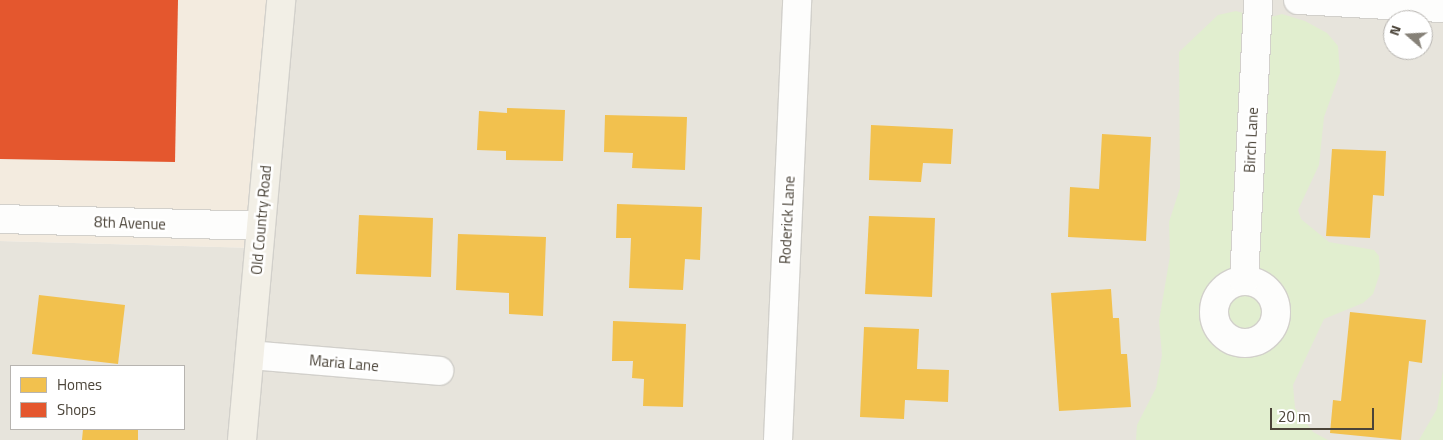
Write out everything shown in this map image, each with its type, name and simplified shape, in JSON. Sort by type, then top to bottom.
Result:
[{"type":"main road","name":"Old Country Road","points":[[242,440],[281,0]]},
{"type":"street","name":"Roderick Lane","points":[[778,440],[797,0]]},
{"type":"street","name":"Birch Lane","points":[[1244,281],[1258,0]]},
{"type":"street","points":[[1298,0],[1414,3],[1443,8]]},
{"type":"street","name":"8th Avenue","points":[[0,219],[260,226]]},
{"type":"street","name":"Maria Lane","points":[[250,355],[439,371]]},
{"type":"shaded area","points":[[0,0],[280,0],[257,248],[0,241]]},
{"type":"shaded area","points":[[280,0],[1443,0],[1443,440],[0,440],[0,241],[257,248]]},
{"type":"green space","points":[[1236,11],[1264,19],[1282,14],[1305,21],[1327,33],[1338,46],[1340,73],[1324,117],[1319,165],[1298,210],[1301,219],[1329,242],[1374,250],[1379,256],[1380,273],[1373,294],[1363,303],[1324,319],[1293,385],[1295,408],[1313,432],[1328,440],[1136,440],[1137,425],[1156,388],[1162,355],[1159,321],[1170,256],[1169,222],[1180,188],[1179,52],[1218,15]]},
{"type":"green space","points":[[1443,371],[1443,440],[1419,440],[1437,409]]},
{"type":"building: Homes","points":[[507,108],[565,110],[563,161],[506,160],[506,151],[477,150],[479,111],[507,113]]},
{"type":"building: Homes","points":[[605,115],[687,117],[685,170],[632,168],[633,153],[604,152]]},
{"type":"building: Homes","points":[[871,125],[953,129],[951,164],[923,163],[921,182],[869,180]]},
{"type":"building: Homes","points":[[1102,134],[1151,137],[1146,241],[1068,237],[1070,187],[1099,189]]},
{"type":"building: Homes","points":[[1332,149],[1386,151],[1384,196],[1373,195],[1370,238],[1326,236]]},
{"type":"building: Homes","points":[[617,204],[702,207],[700,260],[685,259],[683,290],[629,288],[631,238],[616,238]]},
{"type":"building: Homes","points":[[359,215],[433,218],[431,277],[356,274]]},
{"type":"building: Homes","points":[[869,216],[935,218],[932,297],[865,294]]},
{"type":"building: Homes","points":[[458,234],[546,237],[543,316],[509,314],[509,293],[456,290]]},
{"type":"building: Homes","points":[[1111,289],[1113,318],[1119,318],[1121,354],[1127,354],[1131,407],[1059,411],[1051,293]]},
{"type":"building: Homes","points":[[39,295],[125,305],[118,364],[32,354]]},
{"type":"building: Homes","points":[[1350,312],[1426,320],[1422,363],[1409,361],[1401,440],[1330,433],[1333,400],[1341,401]]},
{"type":"building: Homes","points":[[613,321],[686,324],[683,407],[643,406],[644,379],[632,378],[633,361],[612,361]]},
{"type":"building: Homes","points":[[864,327],[919,329],[917,369],[949,370],[948,402],[905,400],[904,419],[860,417]]},
{"type":"building: Homes","points":[[83,430],[138,430],[138,440],[82,440]]},
{"type":"building: Shops","points":[[0,0],[178,0],[175,162],[0,159]]}]
